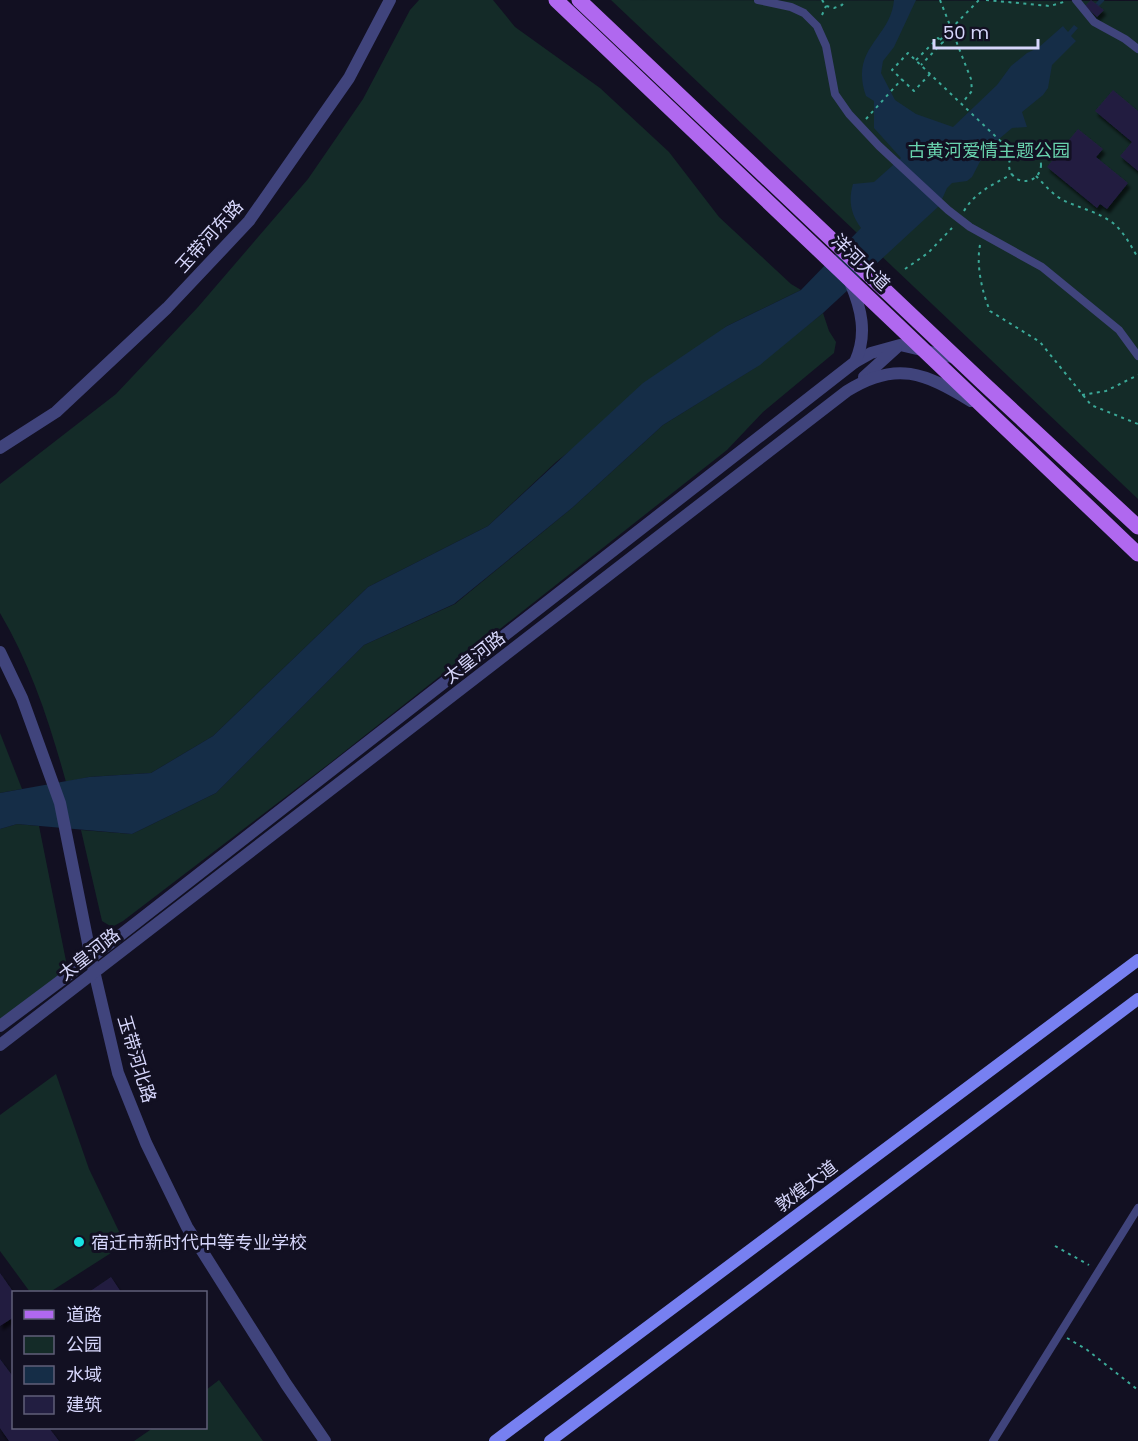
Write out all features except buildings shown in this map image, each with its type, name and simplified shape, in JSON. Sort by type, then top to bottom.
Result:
[{"type":"main road","name":"洋河大道","points":[[556,0],[847,275],[905,341],[924,350],[1138,554]]},
{"type":"main road","name":"洋河大道","points":[[579,0],[922,326],[1138,527]]},
{"type":"main road","name":"敦煌大道","points":[[495,1441],[1138,960]]},
{"type":"main road","points":[[550,1441],[1138,999]]},
{"type":"street","name":"玉带河东路","points":[[0,448],[56,412],[167,308],[249,221],[349,78],[390,0]]},
{"type":"street","points":[[847,275],[862,313],[860,351],[855,362]]},
{"type":"street","points":[[848,391],[922,326]]},
{"type":"street","name":"太皇河路","points":[[0,1026],[91,958],[855,362],[871,353],[905,341]]},
{"type":"street","points":[[924,350],[956,358]]},
{"type":"street","name":"太皇河路","points":[[0,1046],[848,391],[875,376],[888,373],[907,374],[942,383],[988,411]]},
{"type":"street","name":"玉带河北路","points":[[0,652],[22,698],[60,803],[91,958],[118,1073],[146,1143],[187,1227],[286,1384],[325,1441]]},
{"type":"lane","points":[[758,0],[791,7],[804,13],[817,26],[826,46],[835,94],[849,114],[879,146],[948,210],[970,227],[1042,267],[1119,330],[1138,356]]},
{"type":"lane","points":[[1076,0],[1094,22],[1138,49]]},
{"type":"lane","points":[[993,1441],[1138,1208]]},
{"type":"path","points":[[822,0],[826,6],[834,8],[842,5],[845,0]]},
{"type":"path","points":[[940,0],[957,39],[973,86],[964,104]]},
{"type":"path","points":[[916,60],[938,38],[940,40],[979,0]]},
{"type":"path","points":[[986,0],[1050,6],[1071,0]]},
{"type":"path","points":[[921,65],[943,42],[940,40]]},
{"type":"path","points":[[930,74],[914,91],[892,70],[908,53],[1014,154]]},
{"type":"path","points":[[873,111],[902,79]]},
{"type":"path","points":[[1025,149],[1035,152],[1041,166],[1036,176],[1032,179],[1021,180],[1012,174],[1009,165],[1014,154],[1025,149]]},
{"type":"path","points":[[1036,176],[1052,193],[1063,200],[1095,212],[1115,225],[1125,236],[1138,258]]},
{"type":"path","points":[[982,234],[978,257],[990,311],[1040,342],[1050,351],[1091,405],[1138,424]]},
{"type":"path","points":[[1082,395],[1106,391],[1138,375]]},
{"type":"path","points":[[1055,1246],[1099,1271]]},
{"type":"path","points":[[1060,1334],[1086,1349],[1138,1390]]},
{"type":"green space","points":[[419,0],[493,0],[515,27],[600,88],[669,152],[719,217],[791,284],[801,290],[727,326],[556,462],[488,526],[368,587],[213,736],[151,773],[89,777],[66,782],[39,695],[0,613],[0,484],[116,394],[198,307],[308,179],[363,99],[410,10]]},
{"type":"green space","name":"古黄河爱情主题公园","points":[[611,0],[1138,1],[1138,499]]},
{"type":"green space","points":[[823,313],[829,331],[836,342],[834,353],[763,412],[727,450],[330,763],[123,921],[112,927],[102,921],[81,830],[132,834],[216,793],[364,645],[455,604],[572,508],[663,425],[753,369]]},
{"type":"green space","points":[[0,733],[22,789],[0,793]]},
{"type":"green space","points":[[17,824],[39,826],[66,961],[62,973],[0,1019],[0,829]]},
{"type":"green space","points":[[56,1074],[89,1169],[125,1244],[52,1291],[29,1291],[0,1251],[0,1115]]},
{"type":"green space","points":[[219,1380],[263,1441],[134,1441],[152,1429],[207,1429],[207,1389]]},
{"type":"water","points":[[894,0],[916,0],[894,47],[883,61],[881,73],[895,100],[916,114],[953,127],[997,85],[1011,66],[1027,53],[1038,48],[1063,26],[1068,32],[1074,25],[1078,28],[1071,36],[1076,41],[1052,65],[1048,88],[1043,95],[1022,112],[1027,127],[1012,128],[986,150],[972,177],[967,181],[952,183],[947,188],[939,206],[823,313],[760,365],[663,425],[572,508],[454,604],[364,645],[216,793],[132,834],[17,824],[0,829],[0,793],[89,777],[151,773],[213,736],[368,587],[488,526],[643,383],[727,326],[801,290],[861,228],[851,207],[853,184],[874,182],[901,158],[874,128],[874,101],[866,96],[862,80],[867,55],[886,24]]},
{"type":"waterway","points":[[1098,4],[1102,0]]},
{"type":"place","name":"宿迁市新时代中等专业学校","points":[[79,1242]]}]
